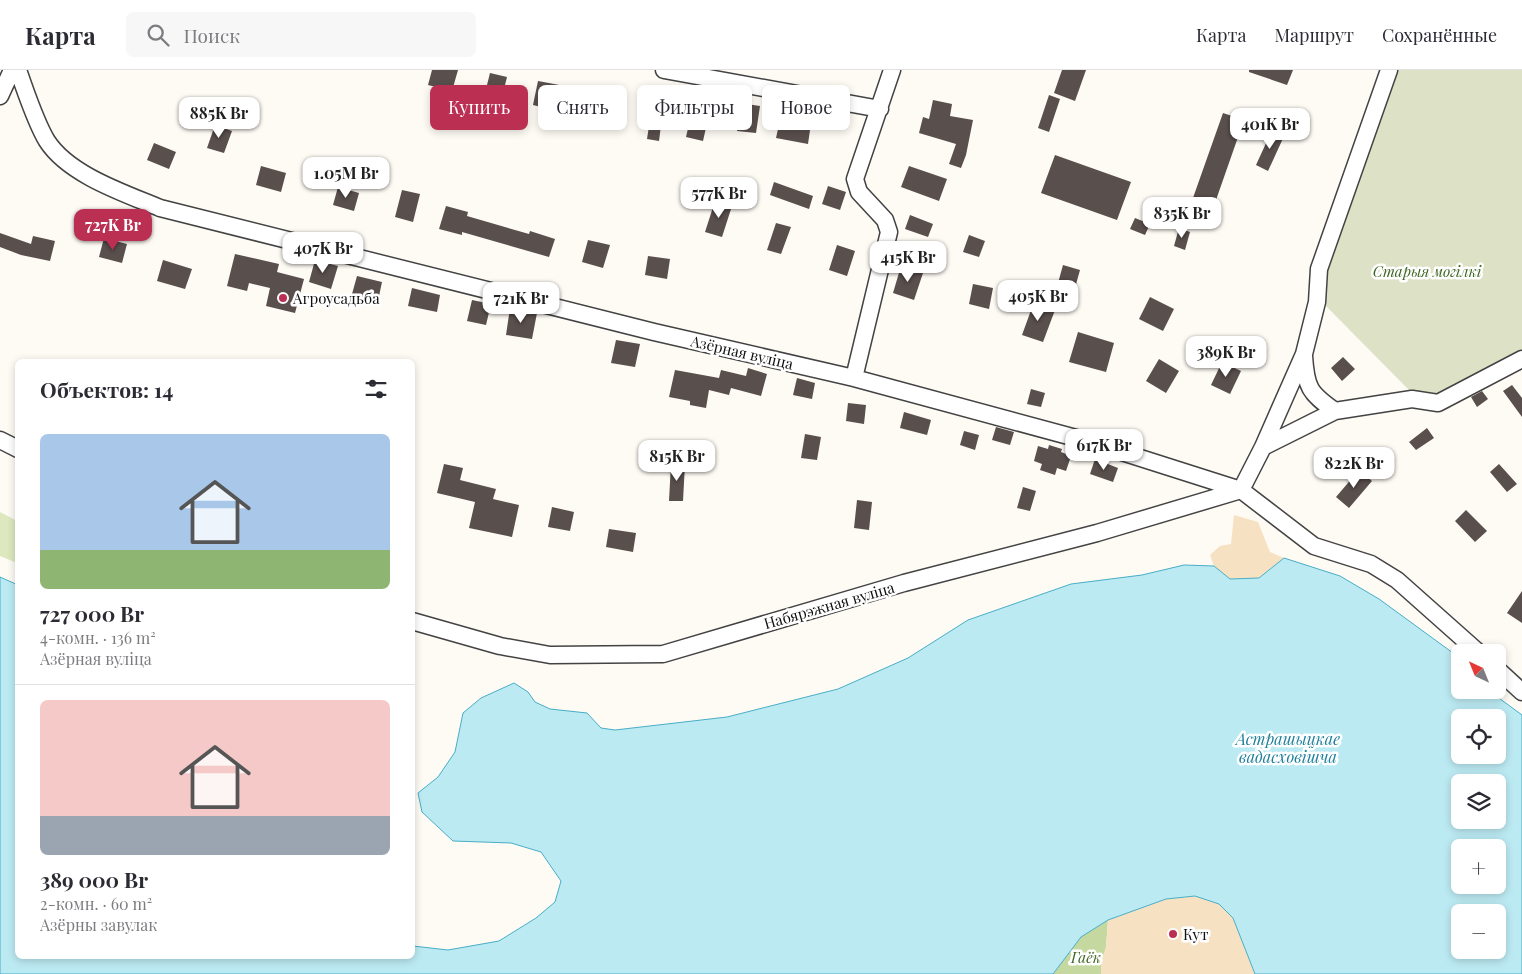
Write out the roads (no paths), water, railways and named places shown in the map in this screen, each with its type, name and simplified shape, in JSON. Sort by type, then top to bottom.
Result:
[{"type":"street","points":[[0,96],[12,70]]},
{"type":"street","name":"Азёрная вуліца","points":[[18,70],[47,141],[69,164],[100,183],[160,208],[654,332],[854,378],[1078,438],[1241,490],[1314,546],[1371,564],[1397,580],[1469,644]]},
{"type":"street","points":[[664,70],[880,109]]},
{"type":"street","points":[[854,378],[889,232],[885,220],[859,192],[854,179],[880,109],[892,70]]},
{"type":"street","points":[[1241,490],[1263,447],[1304,354],[1317,302],[1319,269],[1389,70]]},
{"type":"street","points":[[1304,354],[1305,377],[1311,390],[1320,400],[1335,411]]},
{"type":"street","points":[[1263,447],[1335,411],[1412,399],[1438,403],[1522,359]]},
{"type":"street","points":[[0,440],[15,448]]},
{"type":"street","name":"Набярэжная вуліца","points":[[415,622],[500,646],[550,655],[663,654],[904,583],[1097,533],[1241,490]]},
{"type":"street","points":[[1506,677],[1522,692]]},
{"type":"water","name":"Астрашыцкае вадасховішча","points":[[1284,558],[1340,576],[1379,599],[1451,652],[1451,699],[1500,699],[1522,715],[1522,974],[1255,974],[1233,918],[1219,904],[1195,896],[1166,899],[1108,920],[1081,937],[1053,974],[0,974],[0,577],[15,584],[15,959],[415,959],[415,946],[448,950],[499,941],[536,918],[555,902],[561,881],[541,852],[511,843],[453,841],[422,812],[418,793],[438,777],[455,752],[463,713],[481,698],[514,683],[528,692],[535,702],[550,709],[587,713],[601,728],[615,730],[727,717],[838,689],[908,658],[968,620],[1071,584],[1142,575],[1184,565],[1214,566],[1230,579],[1259,578]]},
{"type":"place","name":"Агроусадьба","points":[[283,298]]},
{"type":"place","name":"Кут","points":[[1173,934]]},
{"type":"park label","name":"Старыя могілкі","points":[[1427,271]]},
{"type":"park label","name":"Гаёк","points":[[1086,957]]}]
